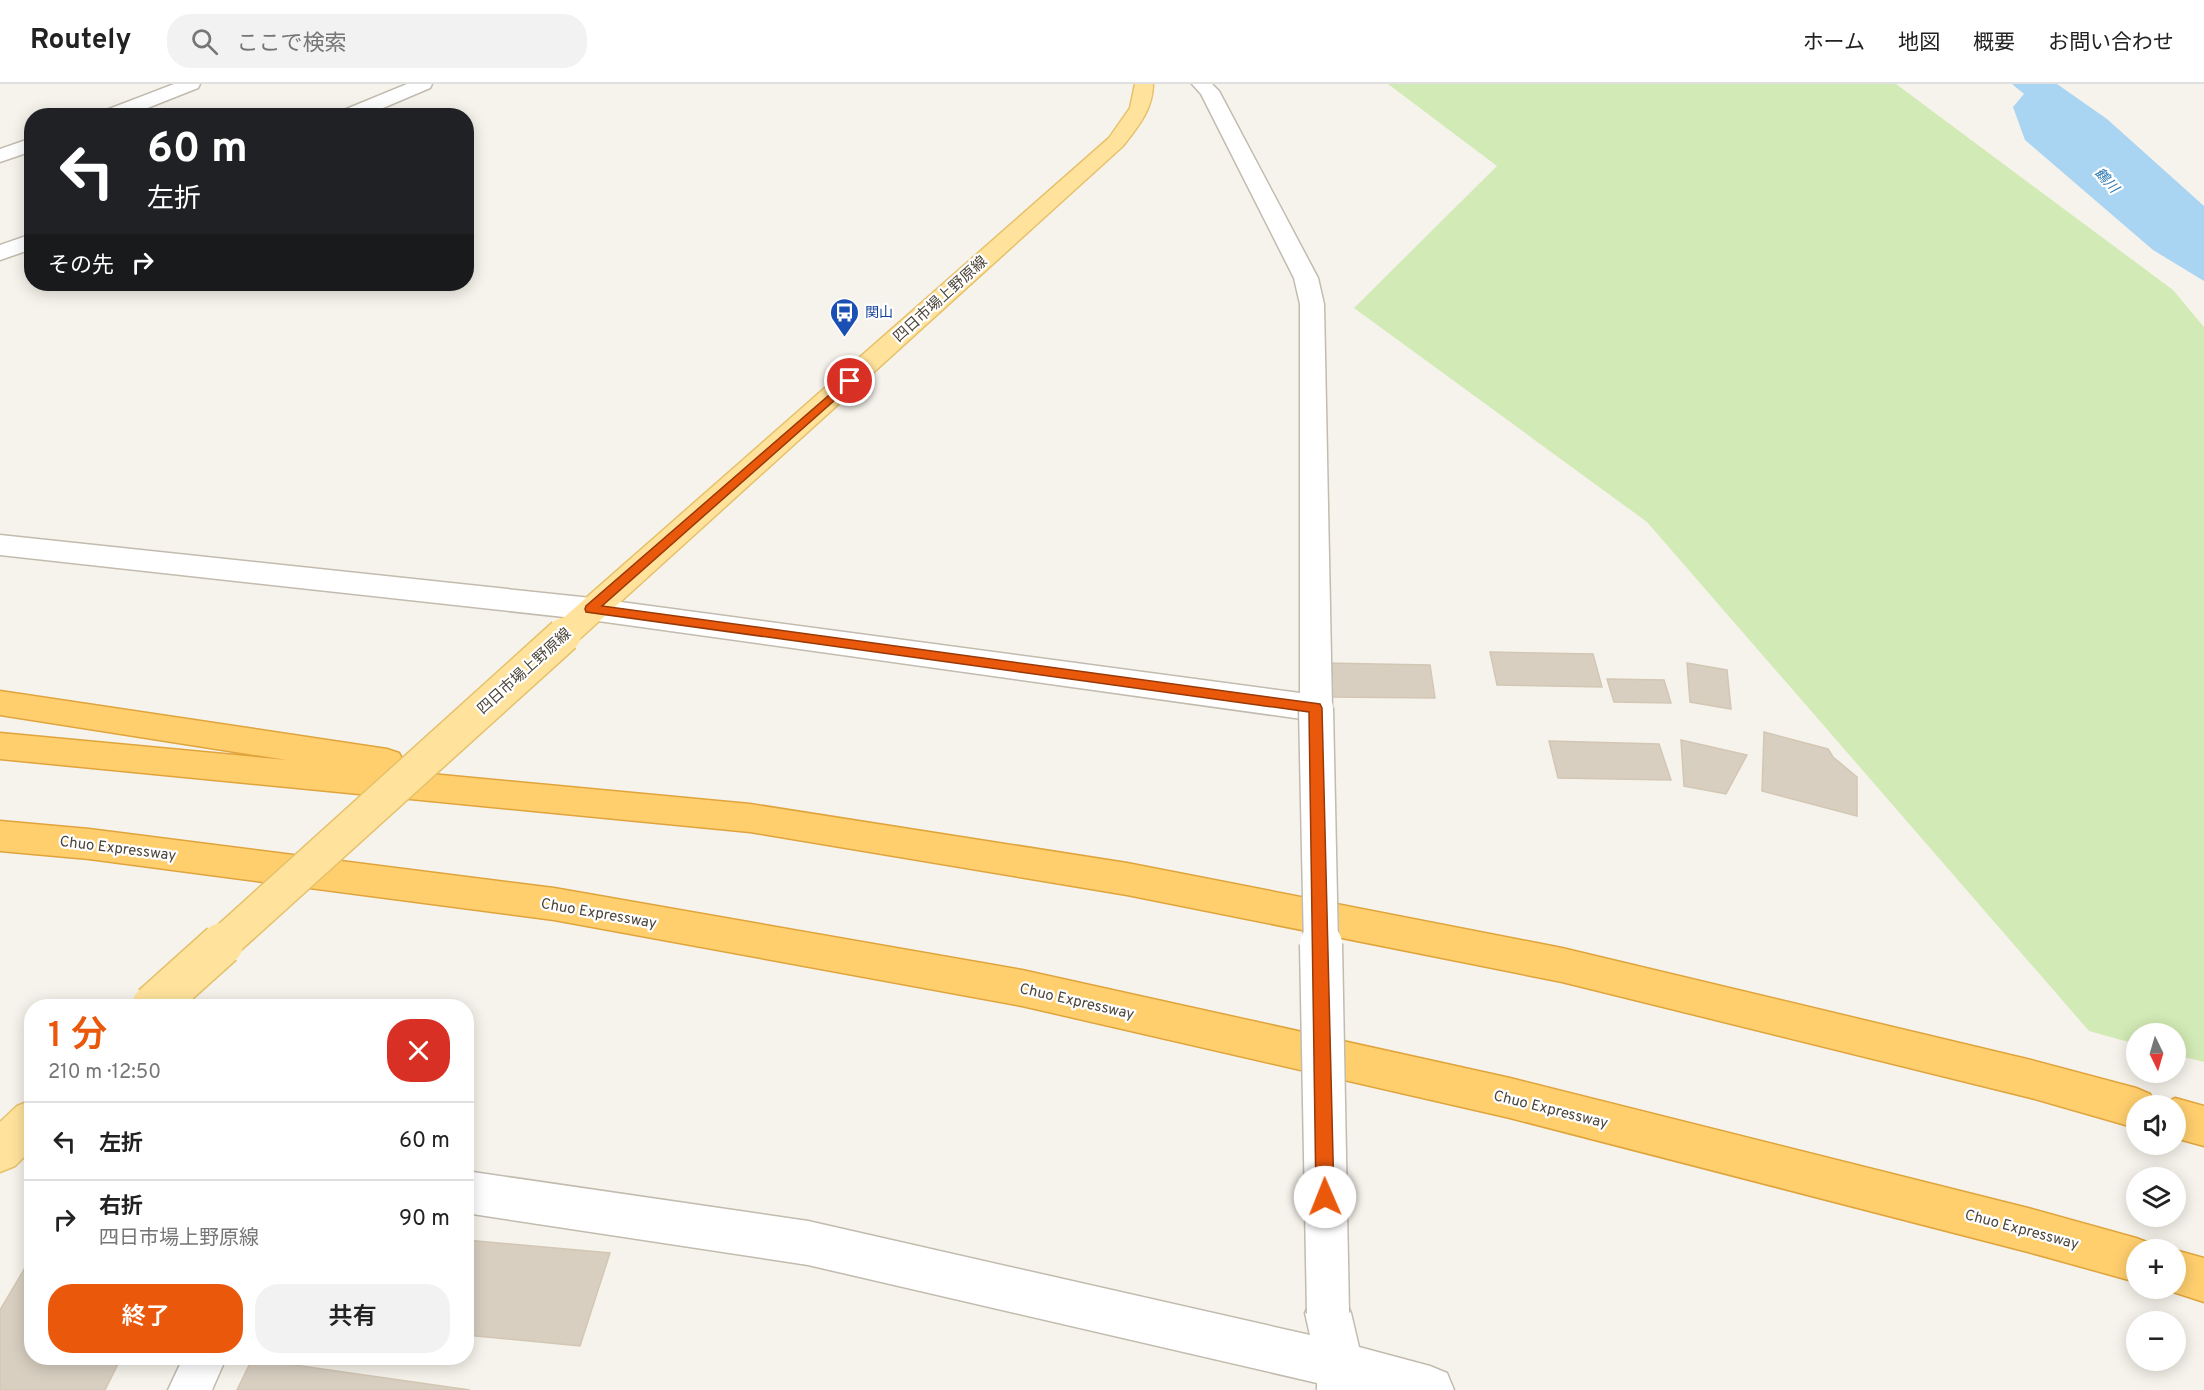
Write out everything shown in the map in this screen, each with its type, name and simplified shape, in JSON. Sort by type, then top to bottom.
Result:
[{"type":"highway","points":[[0,703],[750,818],[1127,879],[1562,965],[2031,1079],[2126,1105]]},
{"type":"highway","points":[[0,746],[750,818]]},
{"type":"highway","name":"Chuo Expressway","points":[[0,836],[89,844],[554,904],[1022,988],[1510,1098],[2028,1230],[2126,1257]]},
{"type":"highway","points":[[2186,1121],[2204,1126]]},
{"type":"highway","points":[[2186,1275],[2204,1280]]},
{"type":"main road","name":"四日市場上野原線","points":[[161,999],[591,609],[1116,142],[1131,124],[1145,97],[1144,84]]},
{"type":"street","points":[[129,108],[191,84]]},
{"type":"street","points":[[365,108],[423,84]]},
{"type":"street","points":[[1201,84],[1209,91],[1306,278],[1312,304],[1316,708],[1328,1313],[1341,1377]]},
{"type":"street","points":[[0,156],[24,147]]},
{"type":"street","points":[[0,253],[24,244]]},
{"type":"street","points":[[0,545],[591,609],[1316,708]]},
{"type":"street","points":[[474,1193],[808,1243],[1341,1377],[1430,1390]]},
{"type":"lane","points":[[189,1390],[202,1365]]},
{"type":"green space","points":[[1388,84],[1896,84],[2173,290],[2204,327],[2204,1062],[2186,1058],[2186,1023],[2126,1023],[2126,1041],[2089,1031],[1647,522],[1354,308],[1497,166]]},
{"type":"water","name":"鶴川","points":[[2012,84],[2057,84],[2107,119],[2204,206],[2204,281],[2153,250],[2025,140],[2013,107],[2024,94]]},
{"type":"building","points":[[1490,652],[1593,654],[1602,687],[1497,685]]},
{"type":"building","points":[[1325,663],[1430,665],[1435,698],[1329,697]]},
{"type":"building","points":[[1687,663],[1727,670],[1731,709],[1690,702]]},
{"type":"building","points":[[1607,679],[1664,680],[1671,703],[1614,702]]},
{"type":"building","points":[[1764,732],[1828,749],[1833,757],[1857,777],[1857,816],[1762,791]]},
{"type":"building","points":[[1681,740],[1747,755],[1726,794],[1684,786]]},
{"type":"building","points":[[1549,741],[1659,744],[1671,780],[1558,778]]},
{"type":"building","points":[[474,1241],[610,1253],[580,1346],[474,1336]]},
{"type":"building","points":[[24,1270],[24,1365],[118,1365],[105,1390],[0,1390],[0,1310]]},
{"type":"building","points":[[249,1365],[294,1365],[470,1390],[237,1390]]},
{"type":"place","name":"関山","points":[[844,338]]},
{"type":"route","points":[[850,381],[591,609],[1316,708],[1325,1197]]}]
